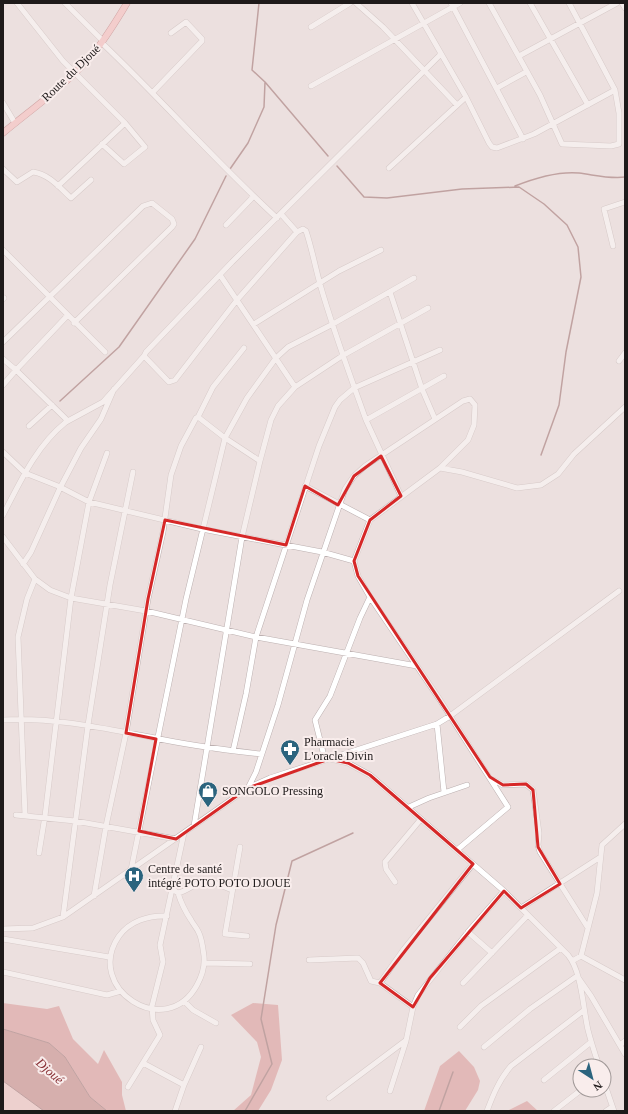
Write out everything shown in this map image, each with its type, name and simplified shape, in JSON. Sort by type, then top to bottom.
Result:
[{"type":"main road","name":"Route du Djoué","points":[[3,133],[75,72],[103,42],[127,3]]},
{"type":"street","points":[[17,3],[63,61],[125,123],[144,146],[144,148],[124,164],[102,144]]},
{"type":"street","points":[[65,3],[153,92],[253,197],[277,218]]},
{"type":"street","points":[[311,27],[350,3]]},
{"type":"street","points":[[356,3],[383,27],[457,105]]},
{"type":"street","points":[[412,3],[466,97],[492,147],[497,148],[523,139],[615,90]]},
{"type":"street","points":[[311,86],[424,23],[452,5],[460,3]]},
{"type":"street","points":[[489,3],[554,123],[560,142],[565,145],[617,145],[620,142],[620,133],[615,90],[570,3]]},
{"type":"street","points":[[530,3],[588,105]]},
{"type":"street","points":[[519,56],[617,3]]},
{"type":"street","points":[[622,3],[625,8]]},
{"type":"street","points":[[452,5],[523,139]]},
{"type":"street","points":[[153,92],[202,41],[202,39],[186,22],[171,32]]},
{"type":"street","points":[[3,515],[25,473],[48,438],[66,422],[102,402],[144,356],[158,337],[425,72],[441,54]]},
{"type":"street","points":[[497,88],[526,72]]},
{"type":"street","points":[[389,168],[466,97]]},
{"type":"street","points":[[3,103],[15,123]]},
{"type":"street","points":[[58,186],[125,123]]},
{"type":"street","points":[[3,169],[16,182],[34,172],[46,176],[72,198],[91,180]]},
{"type":"street","points":[[226,225],[253,197]]},
{"type":"street","points":[[613,246],[604,209],[625,202]]},
{"type":"street","points":[[3,342],[49,295],[146,204],[152,203],[172,219],[174,224],[74,323]]},
{"type":"street","points":[[281,214],[297,232]]},
{"type":"street","points":[[144,356],[169,382],[175,380],[237,300],[297,232],[303,229],[306,231],[314,256],[320,283],[342,356],[381,456],[401,496]]},
{"type":"street","points":[[254,324],[357,261],[381,250]]},
{"type":"street","points":[[4,252],[49,295],[74,323],[105,352]]},
{"type":"street","points":[[220,275],[295,387]]},
{"type":"street","points":[[131,870],[156,739],[202,529],[225,438],[247,398],[276,358],[288,347],[333,324],[414,278]]},
{"type":"street","points":[[390,292],[422,388],[435,419]]},
{"type":"street","points":[[194,826],[242,537],[271,420],[278,406],[295,387],[342,356],[428,308]]},
{"type":"street","points":[[3,385],[67,316]]},
{"type":"street","points":[[94,896],[106,826],[126,733],[146,611],[165,520],[172,475],[181,446],[213,387],[244,348]]},
{"type":"street","points":[[233,751],[246,694],[256,637],[318,446],[335,407],[340,400],[354,388],[440,350]]},
{"type":"street","points":[[619,361],[625,353]]},
{"type":"street","points":[[3,359],[65,417],[66,422]]},
{"type":"street","points":[[366,420],[444,376]]},
{"type":"street","points":[[23,564],[31,552],[60,488],[81,448],[102,419],[114,389]]},
{"type":"street","points":[[248,788],[256,772],[278,705],[294,644],[322,552],[345,489],[354,476],[381,456],[467,399],[474,402],[474,421],[471,435],[440,468],[370,520],[354,561],[358,576],[370,597],[450,716],[508,807],[457,850]]},
{"type":"street","points":[[29,426],[52,405]]},
{"type":"street","points":[[440,468],[462,472],[517,488],[541,485],[558,474],[574,454],[625,407]]},
{"type":"street","points":[[198,417],[225,438],[260,461]]},
{"type":"street","points":[[3,452],[25,473],[88,502],[125,512],[202,529],[322,552],[354,561]]},
{"type":"street","points":[[39,853],[45,816],[71,598],[88,502],[107,454]]},
{"type":"street","points":[[63,917],[88,725],[107,605],[133,472]]},
{"type":"street","points":[[305,486],[338,505],[370,520]]},
{"type":"street","points":[[3,537],[35,579],[50,590],[71,598],[146,611],[256,637],[417,666]]},
{"type":"street","points":[[25,815],[18,637],[26,599],[35,579]]},
{"type":"street","points":[[3,929],[33,928],[63,917],[248,788],[270,778],[437,724],[450,716],[619,590]]},
{"type":"street","points":[[327,760],[315,720],[330,696],[365,605],[370,597]]},
{"type":"street","points":[[3,720],[22,718],[88,725],[156,739],[262,754]]},
{"type":"street","points":[[437,724],[444,792]]},
{"type":"street","points":[[327,760],[357,767],[408,807],[504,891],[561,948],[572,961],[591,1042],[596,1058]]},
{"type":"street","points":[[490,777],[503,785],[526,784],[533,790],[539,833],[538,847],[588,928]]},
{"type":"street","points":[[408,807],[444,792],[467,785]]},
{"type":"street","points":[[16,815],[45,816],[75,820],[176,839]]},
{"type":"street","points":[[395,882],[386,869],[385,862],[420,819]]},
{"type":"street","points":[[572,961],[581,956],[596,893],[599,858],[602,845],[625,824]]},
{"type":"street","points":[[128,1087],[160,1035],[153,1020],[152,1010],[163,962],[160,944],[184,834]]},
{"type":"street","points":[[240,847],[225,934],[247,936]]},
{"type":"street","points":[[521,908],[599,858]]},
{"type":"street","points":[[380,983],[404,949],[473,864]]},
{"type":"street","points":[[178,893],[187,891],[199,882],[208,880],[232,890]]},
{"type":"street","points":[[167,916],[150,916],[131,925],[118,937],[109,957],[111,974],[121,990],[133,1002],[152,1010],[173,1007],[184,1001],[202,976],[205,963],[199,932],[181,904],[178,893],[172,889]]},
{"type":"street","points":[[390,1091],[406,1040],[413,1007],[418,995],[468,932],[504,891]]},
{"type":"street","points":[[463,983],[528,915]]},
{"type":"street","points":[[468,932],[492,953]]},
{"type":"street","points":[[3,939],[109,957]]},
{"type":"street","points":[[460,1027],[481,1006],[561,948]]},
{"type":"street","points":[[581,956],[625,980]]},
{"type":"street","points":[[309,960],[358,958],[363,963],[371,981],[380,983],[413,1007]]},
{"type":"street","points":[[205,963],[250,964]]},
{"type":"street","points":[[3,972],[107,995],[121,990]]},
{"type":"street","points":[[576,976],[591,996],[625,1054]]},
{"type":"street","points":[[484,1047],[530,1009],[576,976]]},
{"type":"street","points":[[184,1001],[193,1010],[216,1023]]},
{"type":"street","points":[[487,1111],[495,1090],[503,1075],[511,1066],[584,1012]]},
{"type":"street","points":[[329,1098],[406,1040]]},
{"type":"street","points":[[620,1045],[625,1041]]},
{"type":"street","points":[[544,1080],[591,1042]]},
{"type":"street","points":[[175,1111],[184,1085],[201,1047]]},
{"type":"street","points":[[143,1063],[184,1085]]},
{"type":"street","points":[[554,1111],[572,1097]]},
{"type":"street","points":[[606,1111],[613,1109],[609,1098]]},
{"type":"highlighted area","points":[[381,456],[401,496],[370,520],[354,561],[358,576],[490,777],[503,785],[526,784],[533,790],[538,847],[560,884],[521,908],[504,891],[430,978],[413,1007],[380,983],[473,864],[370,775],[348,763],[329,759],[248,788],[176,839],[139,831],[156,739],[126,733],[148,599],[165,520],[286,545],[305,486],[338,505],[354,476]]},
{"type":"shaded area","points":[[3,1003],[47,1009],[59,1006],[73,1039],[98,1064],[104,1050],[122,1082],[122,1095],[126,1111],[107,1111],[90,1097],[65,1057],[49,1043],[3,1029]]},
{"type":"shaded area","points":[[253,1003],[278,1005],[282,1060],[271,1090],[258,1111],[233,1111],[251,1095],[261,1057],[257,1042],[231,1015]]},
{"type":"shaded area","points":[[459,1051],[474,1067],[480,1081],[478,1090],[465,1111],[424,1111],[440,1066]]},
{"type":"shaded area","points":[[3,1081],[44,1111],[3,1111]]},
{"type":"shaded area","points":[[527,1101],[538,1111],[507,1111]]},
{"type":"water","name":"Djoué","points":[[3,1029],[49,1043],[65,1057],[90,1097],[107,1111],[44,1111],[3,1081]]},
{"type":"waterway","points":[[259,3],[252,70],[265,82],[328,156]]},
{"type":"waterway","points":[[230,169],[248,143],[264,107],[265,82]]},
{"type":"waterway","points":[[337,166],[364,197],[387,198],[462,189],[519,187],[544,204],[567,225],[578,247],[581,277],[566,352],[559,405],[541,455]]},
{"type":"waterway","points":[[515,186],[538,178],[563,173],[579,173],[613,178],[625,177]]},
{"type":"waterway","points":[[60,401],[119,347],[195,239],[226,176]]},
{"type":"waterway","points":[[245,1111],[272,1064],[261,1019],[276,925],[292,861],[353,833]]},
{"type":"waterway","points":[[439,1111],[453,1072]]},
{"type":"place","name":"Pharmacie L'oracle Divin","points":[[290,766]]},
{"type":"place","name":"SONGOLO Pressing","points":[[208,808]]},
{"type":"place","name":"Centre de santé intégré POTO POTO DJOUE","points":[[134,893]]}]
